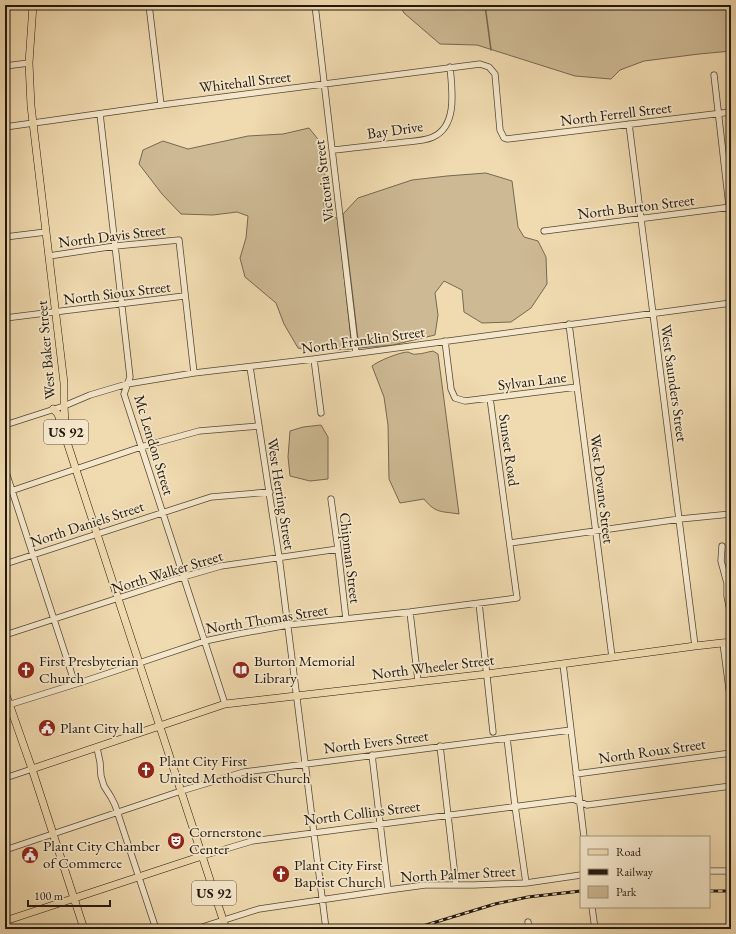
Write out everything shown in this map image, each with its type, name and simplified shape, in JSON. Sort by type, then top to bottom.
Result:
[{"type":"main road","name":"West Baker Street","points":[[33,5],[29,63],[33,123],[64,383],[66,439],[160,727]]},
{"type":"main road","name":"US 92","points":[[52,410],[58,414],[66,439]]},
{"type":"main road","name":"North Wheeler Street","points":[[32,769],[225,704],[487,674],[731,642]]},
{"type":"main road","points":[[5,692],[7,705],[32,769],[84,929]]},
{"type":"main road","name":"US 92","points":[[160,727],[226,929]]},
{"type":"main road","name":"North Collins Street","points":[[5,921],[202,856]]},
{"type":"street","points":[[149,5],[161,105]]},
{"type":"street","name":"Victoria Street","points":[[315,5],[356,353]]},
{"type":"street","points":[[5,66],[29,63]]},
{"type":"street","name":"Whitehall Street","points":[[5,127],[161,105],[480,64],[489,67],[496,79],[499,124],[501,134],[504,138]]},
{"type":"street","name":"Bay Drive","points":[[333,150],[424,140],[439,133],[446,124],[451,108],[452,84],[450,67]]},
{"type":"street","points":[[714,75],[731,223]]},
{"type":"street","name":"North Ferrell Street","points":[[504,138],[512,140],[731,112]]},
{"type":"street","name":"Mc Lendon Street","points":[[100,114],[130,377],[124,394],[225,704]]},
{"type":"street","name":"West Saunders Street","points":[[629,124],[695,646]]},
{"type":"street","name":"North Burton Street","points":[[544,231],[730,207]]},
{"type":"street","name":"North Davis Street","points":[[5,237],[46,232]]},
{"type":"street","name":"North Davis Street","points":[[49,256],[115,246],[179,240],[184,296]]},
{"type":"street","points":[[184,296],[194,373]]},
{"type":"street","name":"North Sioux Street","points":[[5,318],[184,296]]},
{"type":"street","name":"North Franklin Street","points":[[5,425],[64,406],[90,395],[127,384],[194,373],[314,359],[731,303]]},
{"type":"street","name":"West Devane Street","points":[[569,324],[612,657]]},
{"type":"street","name":"Sunset Road","points":[[445,341],[451,389],[455,398],[465,401],[490,398],[517,598]]},
{"type":"street","points":[[314,359],[321,413]]},
{"type":"street","name":"West Herring Street","points":[[250,367],[258,426],[280,558],[326,929]]},
{"type":"street","name":"Sylvan Lane","points":[[490,398],[577,387]]},
{"type":"street","points":[[5,493],[141,447],[199,431],[258,426]]},
{"type":"street","points":[[5,469],[75,684]]},
{"type":"street","name":"North Daniels Street","points":[[5,564],[211,497],[270,492]]},
{"type":"street","name":"Chipman Street","points":[[331,499],[346,619]]},
{"type":"street","points":[[510,543],[731,514]]},
{"type":"street","points":[[722,546],[721,561],[727,583],[727,596],[731,616]]},
{"type":"street","name":"North Walker Street","points":[[5,635],[220,566],[338,549]]},
{"type":"street","name":"North Thomas Street","points":[[7,705],[205,641],[238,634],[288,625],[410,612],[517,598]]},
{"type":"street","points":[[479,603],[494,732]]},
{"type":"street","points":[[410,612],[418,681]]},
{"type":"street","points":[[723,644],[731,704]]},
{"type":"street","points":[[563,664],[584,836]]},
{"type":"street","name":"North Evers Street","points":[[5,850],[181,791],[244,772],[571,730]]},
{"type":"street","points":[[507,738],[526,883]]},
{"type":"street","points":[[440,746],[456,884]]},
{"type":"street","points":[[96,748],[104,786],[111,797],[117,812],[156,929]]},
{"type":"street","name":"North Roux Street","points":[[576,774],[731,753]]},
{"type":"street","points":[[372,755],[388,890]]},
{"type":"street","name":"North Wheeler Street","points":[[5,778],[32,769]]},
{"type":"street","name":"North Collins Street","points":[[202,856],[252,841],[313,832],[515,806],[573,800],[587,805],[731,786]]},
{"type":"street","points":[[710,871],[731,871]]},
{"type":"street","name":"North Palmer Street","points":[[196,929],[259,909],[388,890],[425,885],[526,883],[580,875]]},
{"type":"street","points":[[592,908],[595,929]]},
{"type":"street","points":[[528,922],[529,929]]},
{"type":"green space","points":[[400,5],[731,5],[731,51],[644,61],[620,70],[611,79],[575,76],[477,45],[440,44],[404,13]]},
{"type":"green space","points":[[309,128],[321,143],[325,172],[324,206],[338,220],[352,349],[312,351],[298,348],[284,324],[276,303],[245,277],[240,258],[246,238],[248,216],[237,212],[213,215],[181,214],[162,194],[139,164],[143,150],[163,141],[188,149],[248,136],[283,134]]},
{"type":"green space","points":[[486,173],[512,181],[518,227],[524,237],[538,241],[546,257],[547,284],[531,308],[511,322],[482,323],[464,312],[462,290],[444,281],[435,293],[438,315],[435,335],[393,345],[359,348],[343,214],[358,198],[412,180]]},
{"type":"green space","points":[[433,351],[438,354],[459,514],[436,510],[424,499],[400,503],[389,479],[388,425],[384,397],[372,366],[384,359],[400,353],[408,352],[413,354],[421,354]]},
{"type":"green space","points":[[321,425],[328,437],[328,479],[310,481],[290,476],[288,457],[290,431],[303,427]]},
{"type":"waterway","points":[[485,5],[491,50]]},
{"type":"railway","points":[[413,929],[495,904],[528,897],[580,891]]},
{"type":"railway","points":[[710,891],[731,891]]},
{"type":"place","name":"First Presbyterian Church","points":[[26,670]]},
{"type":"place","name":"Burton Memorial Library","points":[[241,670]]},
{"type":"place","name":"Plant City hall","points":[[47,728]]},
{"type":"place","name":"Plant City First United Methodist Church","points":[[146,770]]},
{"type":"place","name":"Cornerstone Center","points":[[176,841]]},
{"type":"place","name":"Plant City Chamber of Commerce","points":[[30,855]]},
{"type":"place","name":"Plant City First Baptist Church","points":[[281,874]]}]
